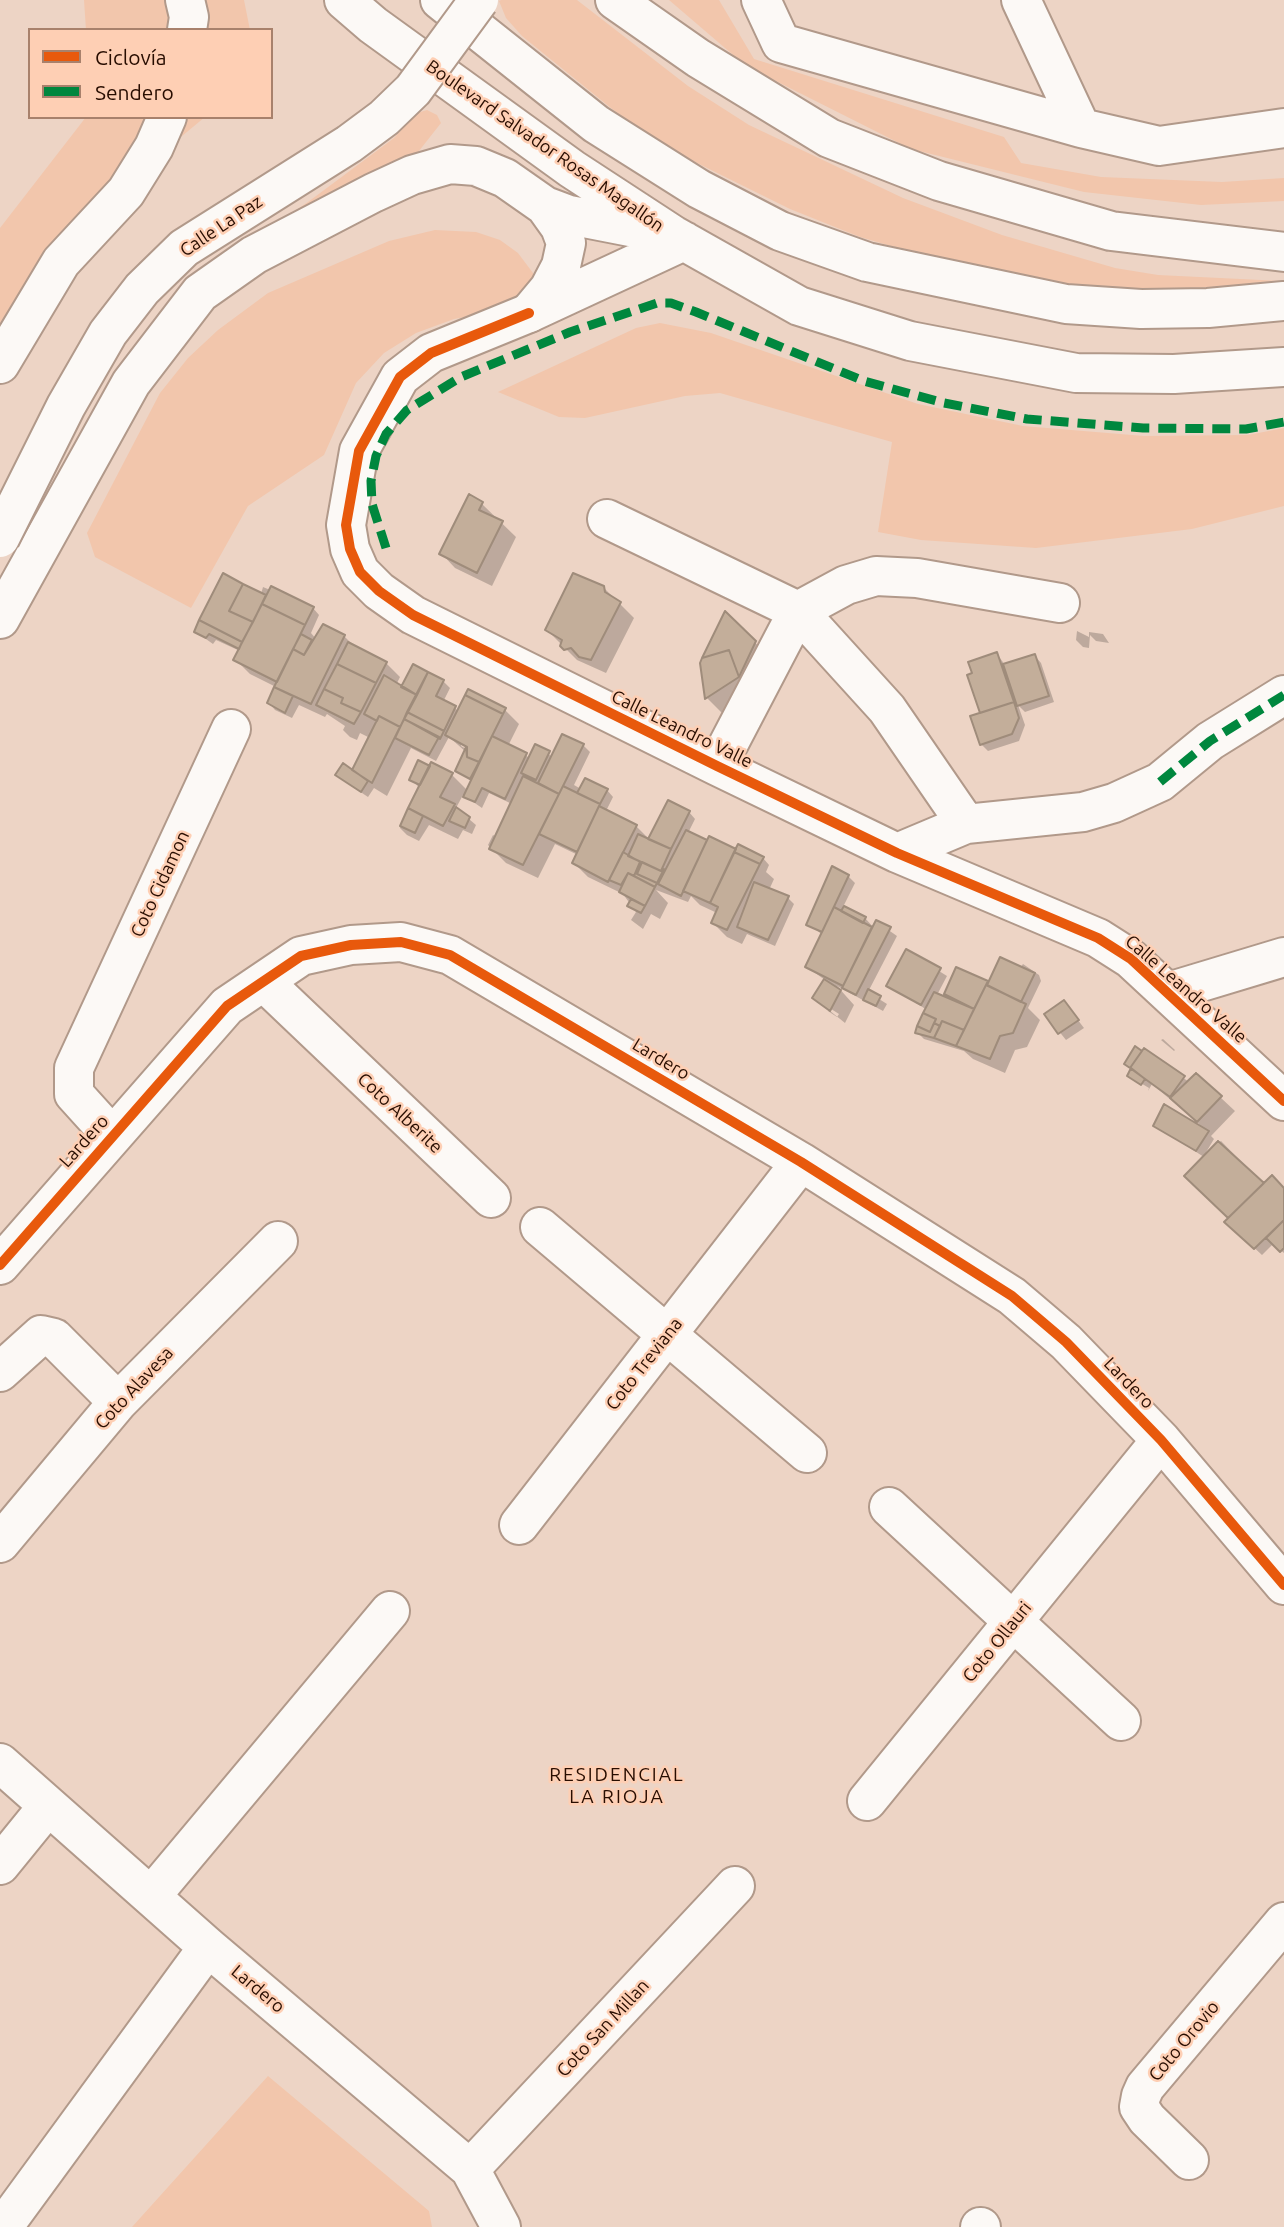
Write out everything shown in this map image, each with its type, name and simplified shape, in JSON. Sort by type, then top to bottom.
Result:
[{"type":"main road","points":[[185,0],[189,17],[187,28]]},
{"type":"main road","name":"Boulevard Salvador Rosas Magallón","points":[[344,0],[373,25],[572,169],[678,238],[799,306],[898,338],[1076,373],[1174,374],[1284,367]]},
{"type":"main road","points":[[439,0],[596,124],[699,189],[793,236],[867,262],[1066,304],[1141,309],[1208,308],[1284,301]]},
{"type":"main road","name":"Calle La Paz","points":[[0,482],[74,343],[105,299],[156,243],[350,118],[404,70],[457,0]]},
{"type":"main road","name":"Calle La Paz","points":[[0,538],[66,405],[108,333],[142,289],[184,248],[349,144],[384,118],[413,90],[479,0]]},
{"type":"main road","points":[[615,0],[698,58],[829,138],[939,181],[1111,231],[1284,252]]},
{"type":"main road","points":[[761,0],[781,43],[1082,128],[1159,146],[1284,128]]},
{"type":"main road","points":[[1021,0],[1082,128]]},
{"type":"main road","points":[[0,364],[61,261],[126,192],[154,148],[166,119]]},
{"type":"main road","points":[[0,619],[131,383],[200,293],[254,256],[343,208],[412,175],[450,164],[476,166],[505,178],[545,206],[582,218],[678,238]]},
{"type":"main road","points":[[529,313],[549,289],[561,266],[566,243],[560,227],[545,206]]},
{"type":"main road","name":"Calle Leandro Valle","points":[[678,238],[529,313],[431,353],[400,377],[380,407],[359,451],[346,525],[350,549],[360,572],[379,591],[413,615],[717,766],[897,853],[1098,938],[1131,959],[1284,1101]]},
{"type":"main road","points":[[607,519],[798,611],[887,709],[966,824]]},
{"type":"main road","points":[[717,766],[798,611],[846,585],[876,576],[917,578],[1060,603]]},
{"type":"main road","points":[[897,853],[966,824],[1083,812],[1114,803],[1160,782],[1210,741],[1284,695]]},
{"type":"main road","name":"Coto Cidamon","points":[[112,1136],[74,1094],[74,1068],[231,729]]},
{"type":"main road","name":"Lardero","points":[[0,1265],[227,1006],[301,957],[351,946],[401,942],[450,955],[801,1162],[1012,1296],[1066,1342],[1161,1440],[1284,1585]]},
{"type":"main road","points":[[1168,992],[1284,957]]},
{"type":"main road","name":"Coto Alberite","points":[[264,982],[309,1028],[491,1198]]},
{"type":"main road","name":"Coto Treviana","points":[[519,1525],[801,1162]]},
{"type":"main road","points":[[540,1227],[807,1453]]},
{"type":"main road","name":"Coto Alavesa","points":[[0,1542],[118,1402],[278,1241]]},
{"type":"main road","points":[[0,1372],[41,1335],[54,1338],[118,1402]]},
{"type":"main road","name":"Coto Ollauri","points":[[867,1801],[1161,1440]]},
{"type":"main road","points":[[889,1507],[1121,1721]]},
{"type":"main road","points":[[152,1895],[390,1611]]},
{"type":"main road","name":"Lardero","points":[[0,1763],[208,1947],[470,2169],[501,2227]]},
{"type":"main road","points":[[0,1865],[48,1806]]},
{"type":"main road","name":"Coto San Millan","points":[[470,2169],[736,1886]]},
{"type":"main road","name":"Coto Orovio","points":[[1189,2160],[1147,2119],[1139,2107],[1141,2096],[1145,2087],[1284,1923]]},
{"type":"main road","points":[[6,2223],[208,1947]]},
{"type":"shaded area","points":[[84,0],[244,0],[250,28],[86,28]]},
{"type":"shaded area","points":[[577,0],[688,86],[749,125],[903,198],[1002,235],[1115,268],[1158,275],[1282,281],[1156,292],[1088,290],[963,267],[860,237],[790,209],[691,160],[627,121],[522,36],[506,18],[499,1]]},
{"type":"shaded area","points":[[669,0],[719,0],[754,59],[1004,137],[1021,163],[1101,177],[1222,182],[1284,178],[1284,201],[1201,205],[1084,192],[911,149],[746,66]]},
{"type":"shaded area","points":[[427,110],[437,115],[441,123],[415,156],[179,288],[308,202],[394,138],[417,113]]},
{"type":"shaded area","points":[[84,119],[203,119],[48,247],[0,335],[0,228]]},
{"type":"shaded area","points":[[435,230],[476,232],[500,240],[518,253],[533,273],[533,284],[529,293],[494,312],[454,319],[416,333],[384,353],[356,383],[324,455],[248,506],[191,608],[95,557],[87,533],[160,393],[188,358],[218,330],[268,293],[389,241]]},
{"type":"shaded area","points":[[660,323],[711,333],[918,404],[1023,426],[1144,436],[1248,435],[1284,428],[1284,506],[1192,529],[1036,548],[921,540],[878,532],[892,442],[720,393],[685,396],[585,418],[559,417],[498,392],[636,328]]},
{"type":"shaded area","points":[[268,2076],[429,2211],[432,2227],[132,2227]]},
{"type":"building","points":[[469,494],[483,502],[479,510],[503,521],[477,573],[439,554]]},
{"type":"building","points":[[223,573],[243,584],[229,611],[253,622],[242,642],[199,620]]},
{"type":"building","points":[[573,573],[604,586],[605,592],[621,602],[591,660],[579,657],[571,648],[564,650],[560,646],[562,640],[545,630]]},
{"type":"building","points":[[243,584],[266,595],[253,622],[229,611]]},
{"type":"building","points":[[271,586],[314,607],[305,625],[262,604]]},
{"type":"building","points":[[262,604],[305,625],[277,682],[233,660]]},
{"type":"building","points":[[725,611],[756,641],[739,677],[729,650],[702,658]]},
{"type":"building","points":[[199,620],[242,642],[239,649],[209,634],[206,638],[194,632]]},
{"type":"building","points":[[323,624],[345,635],[311,704],[274,687],[293,649],[304,655]]},
{"type":"building","points":[[301,634],[312,640],[304,655],[293,649]]},
{"type":"building","points":[[348,642],[387,662],[376,683],[337,664]]},
{"type":"building","points":[[729,650],[739,677],[705,699],[700,663],[702,658]]},
{"type":"building","points":[[997,652],[1014,702],[980,713],[967,675],[972,673],[968,662]]},
{"type":"building","points":[[1035,654],[1049,696],[1017,706],[1003,664]]},
{"type":"building","points":[[337,664],[376,683],[361,712],[341,703],[343,698],[324,689]]},
{"type":"building","points":[[413,664],[428,672],[417,695],[401,687]]},
{"type":"building","points":[[428,672],[444,680],[436,696],[456,706],[444,731],[407,712]]},
{"type":"building","points":[[384,675],[417,695],[400,727],[379,716],[377,721],[364,714]]},
{"type":"building","points":[[274,687],[293,696],[285,713],[267,703]]},
{"type":"building","points":[[324,689],[343,698],[341,703],[361,712],[354,724],[316,705]]},
{"type":"building","points":[[468,689],[506,708],[503,714],[465,695]]},
{"type":"building","points":[[465,695],[503,714],[479,762],[467,757],[467,747],[445,735]]},
{"type":"building","points":[[1014,702],[1019,718],[1012,734],[980,745],[970,716]]},
{"type":"building","points":[[407,712],[444,731],[440,739],[404,719]]},
{"type":"building","points":[[379,716],[400,727],[372,783],[352,770]]},
{"type":"building","points":[[404,719],[439,737],[429,755],[395,738]]},
{"type":"building","points":[[562,734],[584,744],[559,794],[538,783]]},
{"type":"building","points":[[492,736],[527,753],[505,799],[482,788],[475,802],[463,797]]},
{"type":"building","points":[[535,744],[550,751],[536,780],[521,773]]},
{"type":"building","points":[[466,747],[467,757],[479,762],[470,779],[455,771]]},
{"type":"building","points":[[418,760],[430,766],[420,785],[409,780]]},
{"type":"building","points":[[431,762],[453,773],[440,797],[455,804],[443,826],[408,808]]},
{"type":"building","points":[[343,763],[368,781],[361,792],[335,775]]},
{"type":"building","points":[[523,776],[559,794],[523,865],[489,849]]},
{"type":"building","points":[[585,778],[608,789],[600,804],[577,793]]},
{"type":"building","points":[[563,786],[600,804],[577,852],[539,834]]},
{"type":"building","points":[[668,800],[690,811],[671,849],[648,839]]},
{"type":"building","points":[[599,806],[637,825],[608,882],[572,863]]},
{"type":"building","points":[[456,807],[470,817],[465,828],[449,821]]},
{"type":"building","points":[[408,808],[423,816],[415,833],[400,826]]},
{"type":"building","points":[[686,830],[707,840],[681,896],[658,884]]},
{"type":"building","points":[[638,834],[671,849],[661,871],[628,856]]},
{"type":"building","points":[[709,836],[736,849],[710,903],[683,891]]},
{"type":"building","points":[[738,844],[764,857],[760,864],[734,852]]},
{"type":"building","points":[[623,852],[640,862],[634,876],[628,873],[621,885],[609,880]]},
{"type":"building","points":[[734,852],[760,864],[727,930],[711,923],[718,907],[710,903]]},
{"type":"building","points":[[640,862],[637,874],[657,883],[655,887],[634,876]]},
{"type":"building","points":[[642,862],[661,871],[664,869],[657,883],[637,874]]},
{"type":"building","points":[[832,866],[849,875],[822,932],[806,925]]},
{"type":"building","points":[[628,873],[655,887],[645,906],[619,892]]},
{"type":"building","points":[[754,882],[789,896],[768,940],[737,927]]},
{"type":"building","points":[[631,899],[645,906],[641,913],[627,906]]},
{"type":"building","points":[[844,906],[866,917],[863,923],[841,911]]},
{"type":"building","points":[[834,907],[872,927],[843,986],[805,967]]},
{"type":"building","points":[[876,920],[891,927],[856,995],[842,988]]},
{"type":"building","points":[[906,949],[941,968],[921,1005],[886,986]]},
{"type":"building","points":[[1000,957],[1035,973],[1021,1002],[987,985]]},
{"type":"building","points":[[956,967],[988,981],[974,1009],[944,994]]},
{"type":"building","points":[[824,979],[841,990],[830,1011],[812,998]]},
{"type":"building","points":[[986,985],[1026,1004],[1013,1033],[1000,1036],[990,1059],[956,1046]]},
{"type":"building","points":[[868,989],[881,996],[876,1006],[863,1000]]},
{"type":"building","points":[[934,992],[974,1009],[964,1030],[942,1021],[940,1026],[934,1023],[936,1019],[923,1013]]},
{"type":"building","points":[[1064,1000],[1079,1020],[1058,1034],[1044,1014]]},
{"type":"building","points":[[923,1013],[936,1019],[930,1032],[917,1026]]},
{"type":"building","points":[[942,1021],[964,1030],[956,1046],[934,1038]]},
{"type":"building","points":[[934,1023],[940,1026],[934,1038],[915,1033],[917,1026],[930,1032]]},
{"type":"building","points":[[1135,1046],[1142,1051],[1130,1068],[1124,1064]]},
{"type":"building","points":[[1144,1048],[1185,1076],[1170,1097],[1130,1068]]},
{"type":"building","points":[[1131,1068],[1145,1079],[1141,1085],[1127,1076]]},
{"type":"building","points":[[1196,1073],[1222,1096],[1197,1122],[1170,1098]]},
{"type":"building","points":[[1164,1104],[1209,1131],[1196,1151],[1153,1126]]},
{"type":"building","points":[[1218,1141],[1264,1183],[1228,1218],[1184,1176]]},
{"type":"building","points":[[1272,1175],[1284,1188],[1284,1220],[1254,1249],[1224,1222]]},
{"type":"building","points":[[1284,1220],[1284,1248],[1280,1252],[1266,1238]]},
{"type":"marked path","points":[[386,548],[372,504],[371,481],[376,456],[386,434],[407,410],[461,377],[570,332],[657,303],[671,303],[696,312],[864,381],[944,403],[1027,419],[1143,428],[1246,429],[1284,422]]},
{"type":"marked path","points":[[1160,782],[1210,741],[1284,695]]},
{"type":"cycle path","points":[[529,313],[431,353],[400,377],[359,451],[346,525],[350,549],[360,572],[379,591],[413,615],[717,766],[897,853],[1098,938],[1131,959],[1284,1101]]},
{"type":"cycle path","points":[[0,1265],[227,1006],[301,956],[351,945],[401,942],[450,955],[801,1162],[1012,1296],[1066,1342],[1161,1440],[1284,1585]]},
{"type":"district","name":"RESIDENCIAL LA RIOJA","points":[[617,1786]]}]
